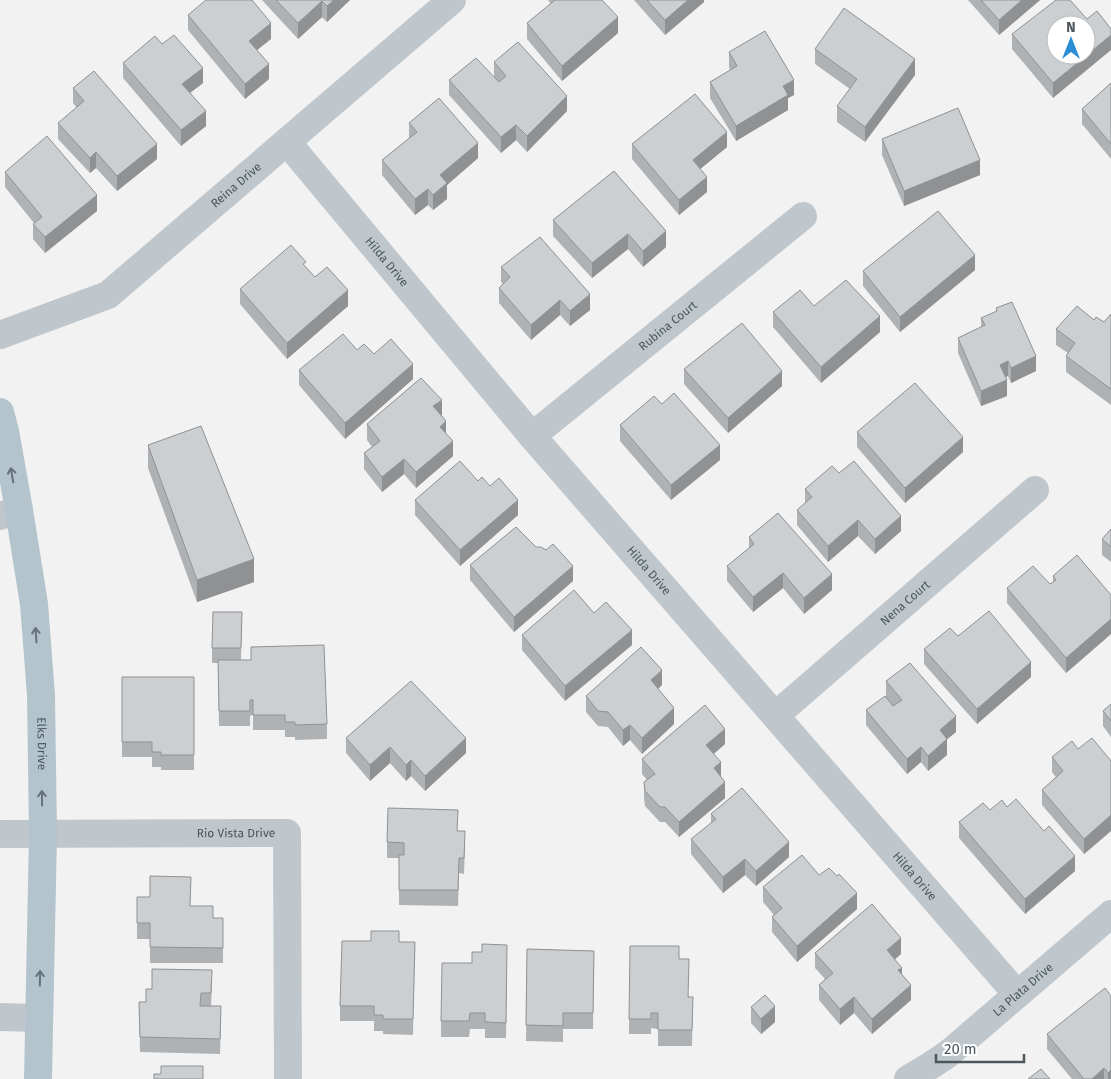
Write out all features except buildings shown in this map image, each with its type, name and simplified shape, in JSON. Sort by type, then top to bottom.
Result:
[{"type":"main road","name":"Elks Drive","points":[[0,412],[5,431],[9,513],[34,604],[41,695],[42,834],[38,1079]]},
{"type":"street","name":"Reina Drive","points":[[0,336],[108,295],[452,0]]},
{"type":"street","name":"Hilda Drive","points":[[287,142],[532,436],[1017,994]]},
{"type":"street","name":"Rubina Court","points":[[532,436],[803,216]]},
{"type":"street","name":"Nena Court","points":[[776,715],[1036,490]]},
{"type":"street","name":"Rio Vista Drive","points":[[0,834],[287,833],[288,1079]]},
{"type":"street","name":"La Plata Drive","points":[[908,1079],[948,1054],[1111,914]]},
{"type":"street","points":[[0,1017],[39,1018]]}]
